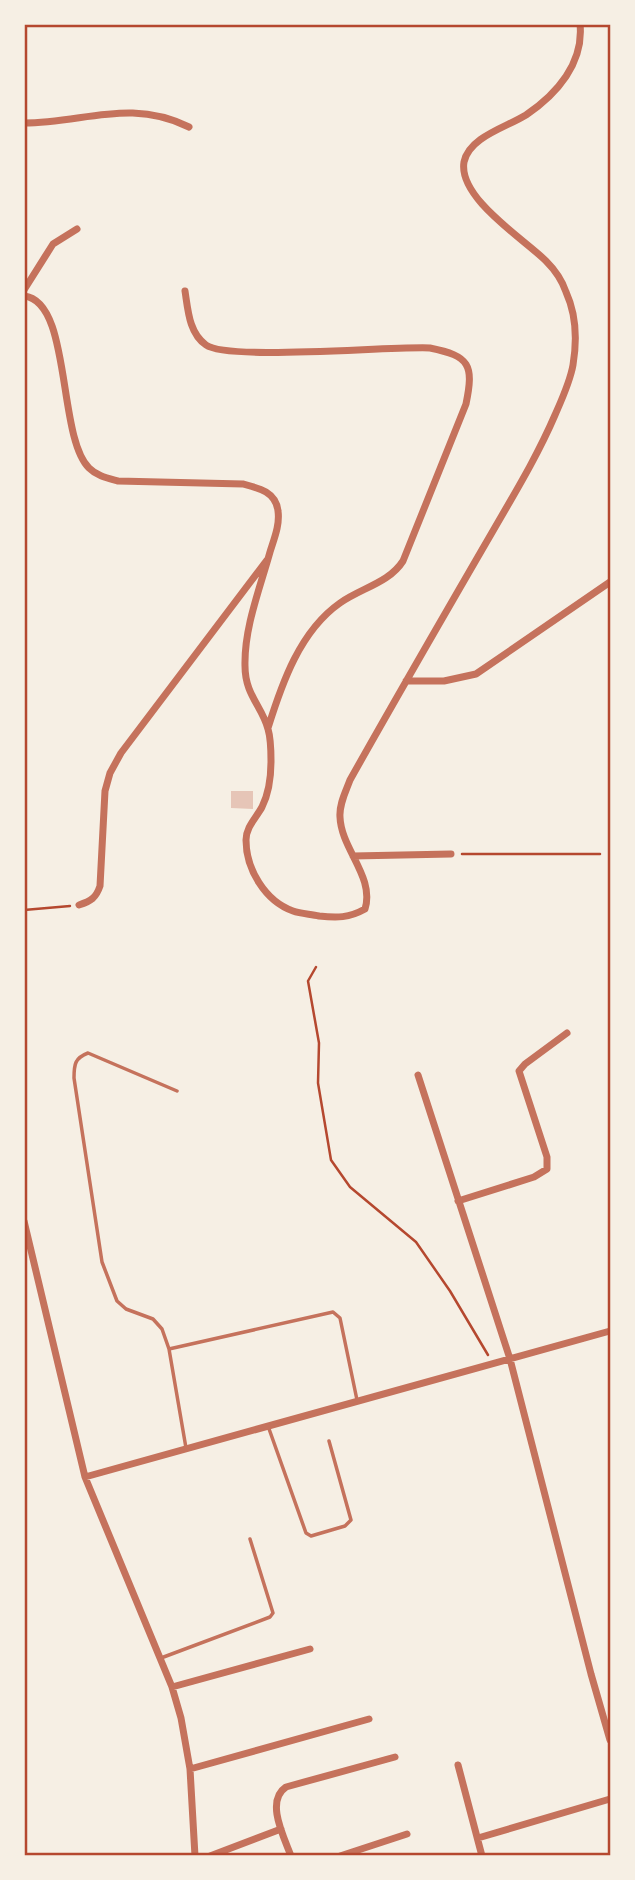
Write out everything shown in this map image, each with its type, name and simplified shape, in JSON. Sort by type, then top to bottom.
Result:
[{"type":"street","points":[[24,296],[32,296],[41,303],[52,324],[76,447],[91,470],[118,481],[243,484],[268,493],[278,508],[277,530],[252,619],[244,666],[248,689],[268,728],[271,763],[267,794],[249,827],[246,840],[253,870],[260,884],[277,902],[294,912],[335,918],[352,916],[365,909],[368,898],[365,883],[343,834],[340,816],[350,780],[538,453],[566,390],[573,364],[575,332],[572,307],[562,282],[546,261],[498,221],[477,199],[466,177],[464,162],[479,142],[526,115],[548,98],[574,66],[581,40],[580,24]]},
{"type":"street","points":[[24,124],[92,114],[131,112],[169,117],[189,127]]},
{"type":"street","points":[[24,290],[53,244],[77,229]]},
{"type":"street","points":[[185,291],[190,321],[197,337],[208,347],[244,352],[430,348],[462,359],[469,369],[471,381],[466,404],[402,561],[391,575],[337,604],[321,621],[290,667],[268,728]]},
{"type":"street","points":[[79,905],[91,901],[100,886],[105,791],[110,773],[121,753],[269,557]]},
{"type":"street","points":[[406,681],[444,681],[476,674],[611,582]]},
{"type":"street","points":[[353,856],[451,854]]},
{"type":"street","points":[[458,1201],[534,1177],[547,1169],[547,1157],[519,1071],[567,1033]]},
{"type":"street","points":[[418,1075],[510,1359],[591,1674],[611,1740]]},
{"type":"street","points":[[24,1221],[85,1477],[161,1658],[181,1718],[190,1769],[195,1856]]},
{"type":"street","points":[[85,1477],[611,1331]]},
{"type":"street","points":[[172,1687],[310,1649]]},
{"type":"street","points":[[190,1769],[369,1719]]},
{"type":"street","points":[[291,1856],[281,1829],[276,1797],[286,1787],[395,1757]]},
{"type":"street","points":[[457,1765],[482,1856]]},
{"type":"street","points":[[478,1838],[611,1799]]},
{"type":"street","points":[[210,1856],[281,1829]]},
{"type":"street","points":[[340,1856],[407,1834]]},
{"type":"lane","points":[[177,1091],[89,1053],[80,1056],[74,1064],[102,1262],[117,1301],[126,1309],[153,1319],[162,1329],[169,1349],[186,1449]]},
{"type":"lane","points":[[169,1349],[333,1312],[340,1318],[357,1402]]},
{"type":"lane","points":[[268,1426],[306,1533],[311,1536],[345,1526],[351,1520],[329,1441]]},
{"type":"lane","points":[[161,1658],[270,1617],[273,1613],[250,1539]]},
{"type":"path","points":[[451,854],[600,854]]},
{"type":"path","points":[[24,910],[79,905]]},
{"type":"path","points":[[316,967],[308,981],[319,1043],[318,1083],[331,1160],[350,1187],[416,1242],[493,1364]]},
{"type":"building","points":[[231,791],[253,791],[253,809],[231,808]]}]
